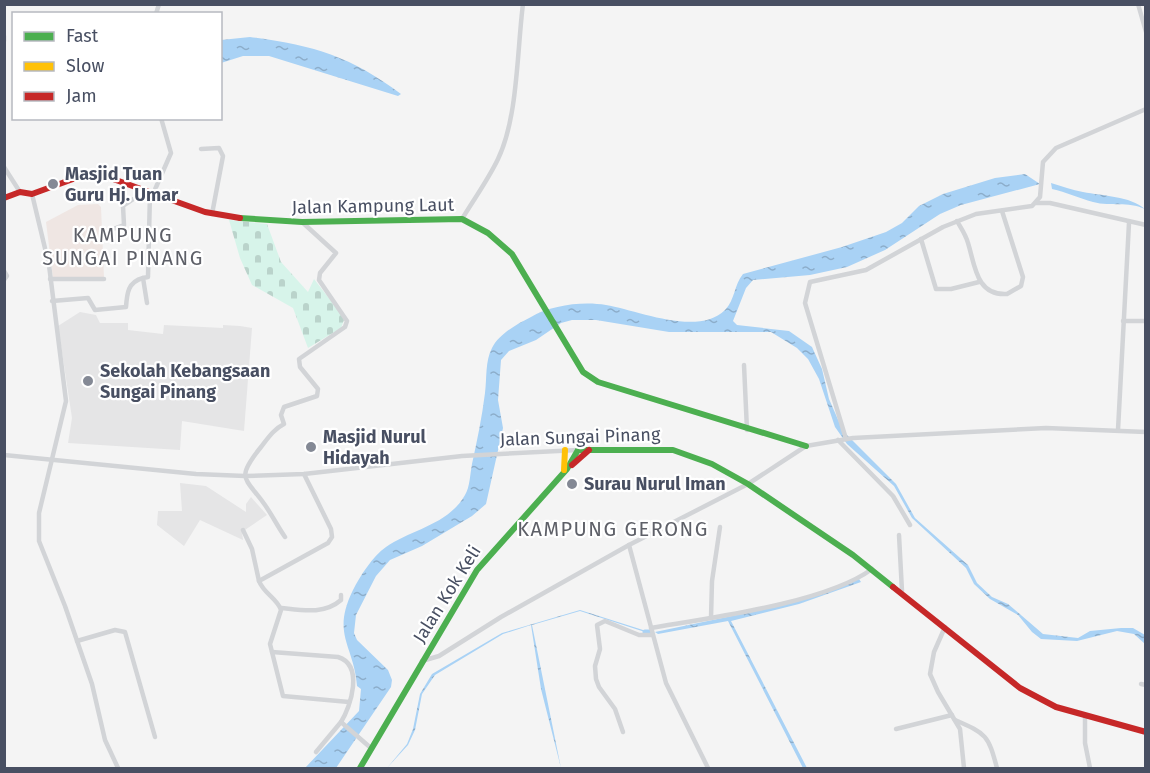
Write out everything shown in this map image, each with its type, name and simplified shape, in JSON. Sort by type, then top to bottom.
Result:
[{"type":"street","points":[[462,219],[498,159],[503,145],[512,105],[523,4]]},
{"type":"street","points":[[1138,4],[1146,32]]},
{"type":"street","points":[[4,36],[4,41]]},
{"type":"street","points":[[1036,203],[1042,189],[1043,162],[1056,148],[1146,109]]},
{"type":"street","points":[[52,301],[88,298],[95,310],[101,312],[126,307],[131,284],[134,280],[148,277],[149,193],[171,153],[162,120]]},
{"type":"street","points":[[201,149],[219,148],[223,156],[212,214]]},
{"type":"street","points":[[4,167],[20,192],[4,198]]},
{"type":"street","name":"Jalan Kampung Laut","points":[[20,192],[32,194],[73,179],[102,175],[212,214],[255,220],[302,222],[462,219],[488,233],[512,254],[583,372],[598,382],[747,430],[806,446]]},
{"type":"street","points":[[105,232],[124,225],[123,206],[149,193]]},
{"type":"street","points":[[32,194],[43,230],[66,401],[39,513],[39,541],[92,684],[105,739],[118,768]]},
{"type":"street","points":[[910,525],[892,496],[842,439],[805,303],[807,287],[816,279],[850,275],[866,270],[921,239],[976,214],[1036,203],[1050,203],[1123,218],[1129,223],[1146,225]]},
{"type":"street","points":[[957,221],[968,239],[979,282],[987,290],[1003,295],[1023,282],[1002,211]]},
{"type":"street","points":[[285,537],[264,504],[250,488],[245,476],[249,462],[272,432],[284,424],[281,415],[284,407],[319,393],[311,378],[300,367],[301,356],[347,324],[346,318],[319,280],[320,273],[336,253],[302,222]]},
{"type":"street","points":[[1118,430],[1129,223]]},
{"type":"street","points":[[921,239],[936,289],[957,288],[979,282]]},
{"type":"street","points":[[4,271],[7,276],[4,280]]},
{"type":"street","points":[[143,278],[147,303]]},
{"type":"street","points":[[50,279],[104,279]]},
{"type":"street","points":[[1124,321],[1146,321]]},
{"type":"street","points":[[744,365],[747,430]]},
{"type":"street","points":[[422,661],[430,660],[460,645],[501,617],[629,545],[748,484],[806,446],[842,439],[1053,428],[1146,432]]},
{"type":"street","points":[[565,450],[565,471]]},
{"type":"street","name":"Jalan Sungai Pinang","points":[[4,455],[196,474],[245,476],[304,474],[508,453],[565,450],[674,450],[712,464],[748,484],[902,591],[1020,688],[1041,701],[1085,717],[1146,732]]},
{"type":"street","name":"Jalan Kok Keli","points":[[360,768],[370,747],[490,552],[565,471],[578,450]]},
{"type":"street","points":[[565,471],[590,450]]},
{"type":"street","points":[[259,581],[328,543],[332,537],[331,529],[304,474]]},
{"type":"street","points":[[711,618],[712,581],[720,527]]},
{"type":"street","points":[[243,530],[252,549],[259,581],[264,590],[281,608],[314,611],[338,603],[341,595]]},
{"type":"street","points":[[899,535],[902,591]]},
{"type":"street","points":[[629,545],[666,683],[708,768]]},
{"type":"street","points":[[651,628],[711,618],[803,597],[863,575],[872,569]]},
{"type":"street","points":[[281,608],[279,623],[270,640],[285,698],[349,702]]},
{"type":"street","points":[[623,732],[615,709],[596,679],[595,666],[600,649],[597,625],[605,621],[639,635],[652,635]]},
{"type":"street","points":[[945,627],[934,652],[930,674],[961,734],[964,768]]},
{"type":"street","points":[[77,641],[115,630],[125,632],[155,736]]},
{"type":"street","points":[[272,652],[338,657],[346,660],[353,673],[343,724],[316,752]]},
{"type":"street","points":[[1085,717],[1085,743],[1090,768]]},
{"type":"street","points":[[896,729],[954,718],[983,733],[991,746],[997,768]]},
{"type":"street","points":[[343,724],[370,747]]},
{"type":"shaded area","points":[[98,204],[101,207],[104,278],[53,278],[46,222],[78,205]]},
{"type":"shaded area","points":[[80,312],[96,315],[100,323],[128,323],[128,330],[163,334],[164,325],[223,328],[223,325],[252,328],[244,431],[182,421],[180,450],[68,443],[72,418],[58,326]]},
{"type":"shaded area","points":[[180,483],[206,486],[246,512],[246,504],[251,497],[267,515],[242,532],[243,540],[200,520],[184,546],[157,525],[158,511],[182,511]]},
{"type":"green space","points":[[229,220],[267,224],[281,262],[308,292],[314,279],[342,315],[344,320],[341,328],[308,348],[293,308],[252,285],[240,258]]},
{"type":"water","points":[[250,37],[293,44],[330,54],[365,70],[401,94],[398,96],[269,56],[243,56],[222,63],[222,40]]},
{"type":"water","points":[[1025,174],[1040,184],[961,205],[940,214],[885,250],[847,267],[810,275],[753,280],[746,288],[733,321],[737,325],[789,331],[812,347],[822,369],[829,399],[843,431],[896,484],[915,518],[968,565],[977,583],[992,597],[1008,604],[1043,634],[1078,638],[1090,631],[1133,628],[1145,635],[1145,644],[1134,634],[1117,631],[1077,641],[1041,639],[1018,615],[990,599],[974,584],[966,568],[912,518],[894,486],[847,444],[835,427],[819,379],[808,359],[797,348],[771,332],[669,332],[596,320],[572,320],[561,323],[536,340],[509,351],[501,360],[498,400],[503,428],[486,504],[472,516],[422,546],[390,560],[376,576],[356,615],[354,633],[357,640],[388,670],[392,680],[391,687],[336,768],[305,768],[359,711],[361,689],[357,686],[346,640],[344,618],[347,605],[359,579],[381,551],[439,520],[458,505],[467,492],[485,393],[488,358],[495,343],[504,334],[539,313],[577,304],[606,305],[684,322],[713,318],[728,306],[743,274],[842,247],[886,232],[902,223],[919,206],[943,194],[995,178]]},
{"type":"water","points":[[1051,183],[1132,201],[1145,209],[1132,205],[1093,202],[1052,189]]},
{"type":"water","points":[[859,579],[861,582],[799,604],[731,621],[807,768],[803,768],[728,621],[658,634],[655,632],[775,607]]},
{"type":"water","points":[[580,610],[645,632],[580,611],[532,625],[561,768],[541,689],[531,625],[503,634],[435,675],[422,694],[415,730],[408,745],[387,768],[407,744],[413,729],[420,694],[432,674],[502,633]]},
{"type":"traffic: fast","points":[[240,218],[302,222],[462,219],[488,233],[512,254],[583,372],[598,382],[806,446]]},
{"type":"traffic: fast","points":[[360,768],[477,570],[567,469],[578,450],[673,450],[712,464],[748,484],[853,555],[893,587]]},
{"type":"traffic: slow","points":[[564,470],[565,450]]},
{"type":"traffic: jam","points":[[4,198],[20,192],[32,194],[73,179],[102,175],[205,212],[240,218]]},
{"type":"traffic: jam","points":[[572,465],[589,450]]},
{"type":"traffic: jam","points":[[893,587],[1020,688],[1056,707],[1146,732]]},
{"type":"place","name":"Masjid Tuan Guru Hj. Umar","points":[[53,184]]},
{"type":"place","name":"Sekolah Kebangsaan Sungai Pinang","points":[[88,381]]},
{"type":"place","name":"Masjid Nurul Hidayah","points":[[311,447]]},
{"type":"place","name":"Surau Nurul Iman","points":[[572,484]]},
{"type":"district","name":"KAMPUNG SUNGAI PINANG","points":[[123,246]]},
{"type":"district","name":"KAMPUNG GERONG","points":[[613,529]]}]
